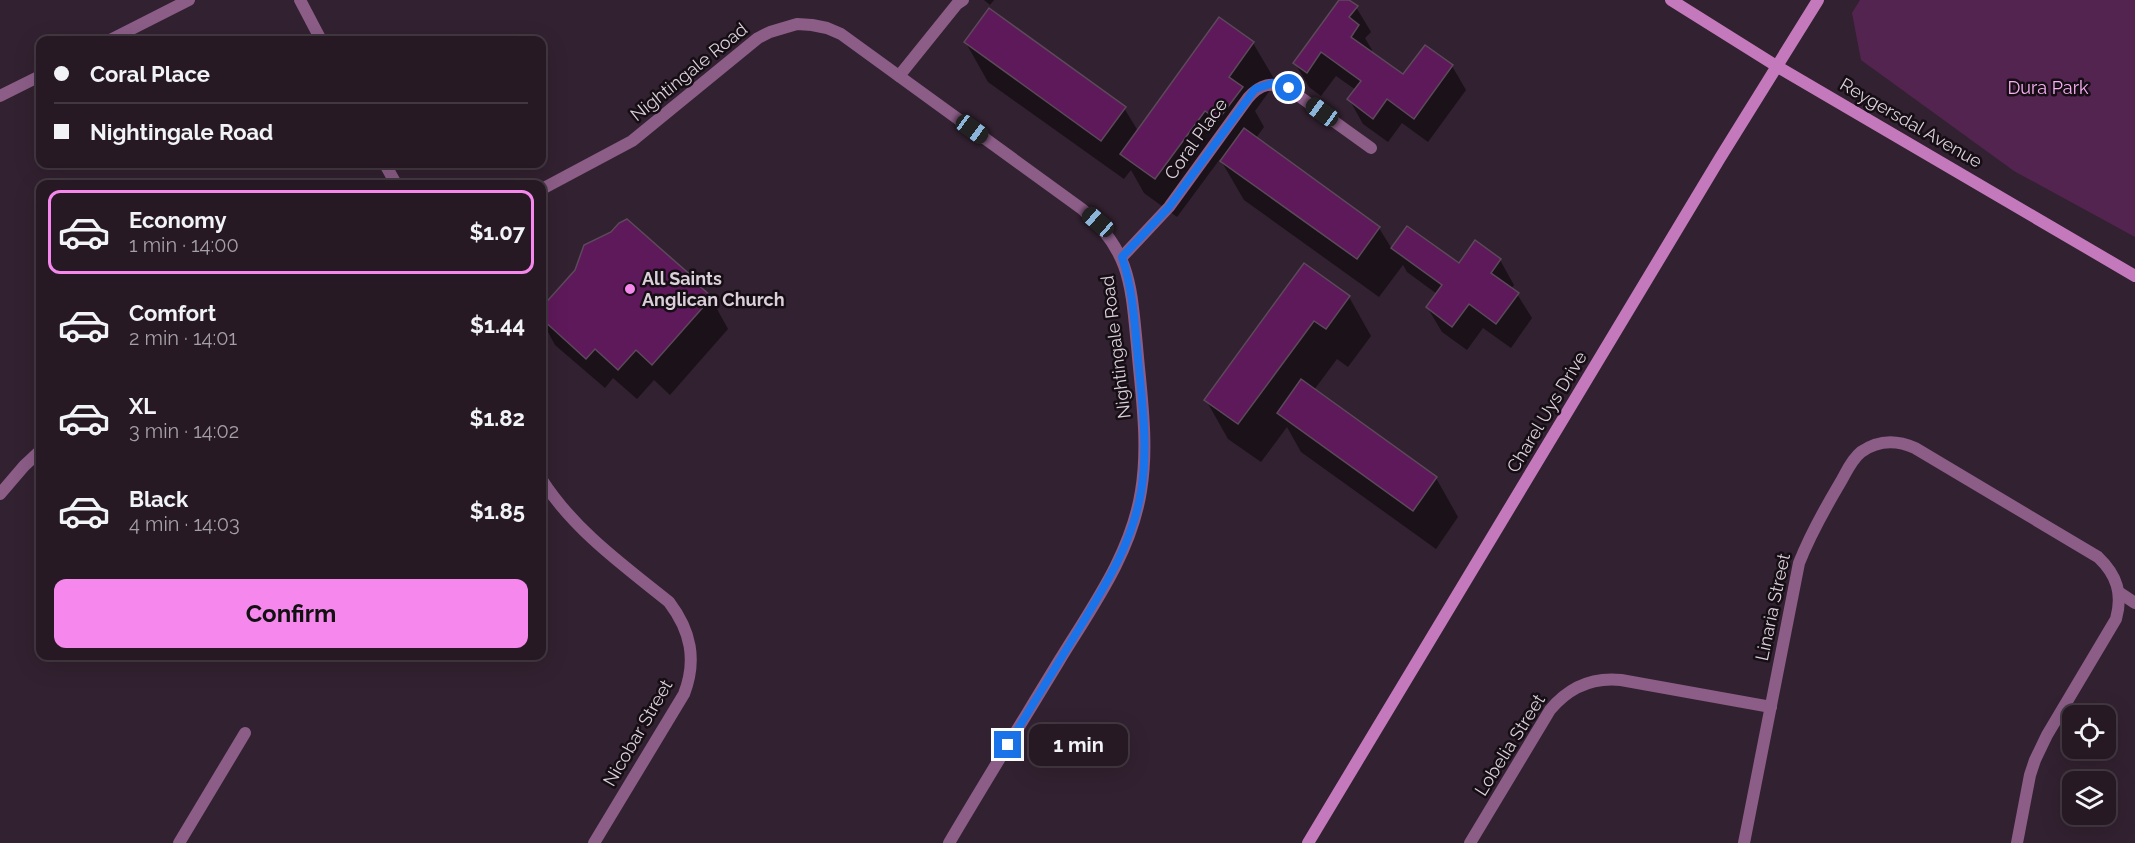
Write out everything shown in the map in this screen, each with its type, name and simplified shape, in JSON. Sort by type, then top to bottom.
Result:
[{"type":"main road","name":"Reygersdal Avenue","points":[[1671,0],[1778,68],[2135,276]]},
{"type":"main road","name":"Charel Uys Drive","points":[[1308,843],[1720,158],[1778,68],[1818,0]]},
{"type":"street","points":[[118,36],[189,0]]},
{"type":"street","points":[[300,0],[319,36]]},
{"type":"street","points":[[899,76],[957,4],[963,0]]},
{"type":"street","name":"Nightingale Road","points":[[546,187],[632,141],[758,38],[783,27],[805,24],[827,28],[841,34],[1082,208],[1098,222],[1111,239],[1122,257],[1129,279],[1144,419],[1145,455],[1136,517],[1115,568],[949,843]]},
{"type":"street","points":[[0,96],[36,78]]},
{"type":"street","name":"Coral Place","points":[[1122,257],[1169,207],[1255,89],[1273,83],[1289,88],[1371,148]]},
{"type":"street","name":"Linaria Street","points":[[1744,843],[1799,563],[1810,535],[1853,461],[1861,453],[1881,443],[1904,444],[1915,448],[2098,557],[2109,567],[2120,593]]},
{"type":"street","points":[[0,494],[36,455]]},
{"type":"street","name":"Nicobar Street","points":[[546,486],[583,532],[669,602],[680,616],[691,650],[689,680],[684,694],[594,843]]},
{"type":"street","points":[[2120,593],[2135,603]]},
{"type":"street","points":[[2017,843],[2035,760],[2047,735],[2116,619],[2120,606],[2120,593]]},
{"type":"street","name":"Lobelia Street","points":[[1470,843],[1550,710],[1568,692],[1585,682],[1610,678],[1771,707]]},
{"type":"street","points":[[179,843],[245,733]]},
{"type":"green space","name":"Dura Park","points":[[1860,0],[2135,0],[2135,237],[2014,171],[1861,60],[1852,13]]},
{"type":"building","points":[[1339,0],[1349,0],[1358,6],[1349,17],[1359,25],[1351,37],[1403,74],[1425,45],[1453,65],[1414,119],[1387,99],[1373,119],[1347,99],[1361,81],[1321,52],[1307,73],[1293,63]]},
{"type":"building","points":[[989,8],[1126,107],[1101,141],[964,42]]},
{"type":"building","points":[[1219,17],[1254,42],[1229,77],[1243,87],[1218,120],[1205,111],[1155,179],[1120,154]]},
{"type":"building","points":[[1244,128],[1380,227],[1357,259],[1220,161]]},
{"type":"building","name":"All Saints Anglican Church","points":[[627,219],[712,297],[652,365],[636,350],[618,370],[595,349],[586,359],[546,323],[546,303],[575,270],[584,245],[611,232],[619,223]]},
{"type":"building","points":[[1407,226],[1459,263],[1475,240],[1501,259],[1491,273],[1519,293],[1496,324],[1469,304],[1452,327],[1426,307],[1442,285],[1391,248]]},
{"type":"building","points":[[1304,263],[1350,296],[1326,329],[1314,321],[1238,424],[1204,400]]},
{"type":"building","points":[[1301,379],[1437,477],[1413,511],[1277,413]]},
{"type":"place","name":"All Saints Anglican Church","points":[[630,289]]},
{"type":"route","points":[[1008,745],[1115,568],[1136,517],[1145,455],[1144,419],[1133,303],[1122,257],[1169,207],[1255,89],[1273,83],[1289,88]]}]
